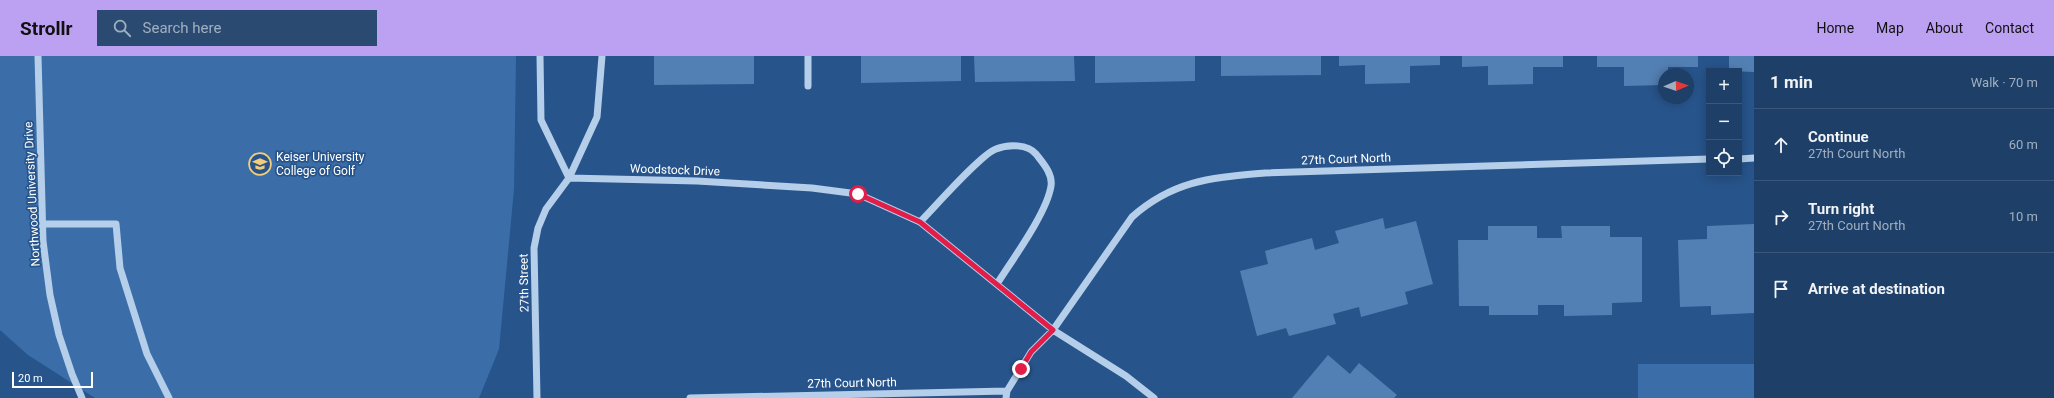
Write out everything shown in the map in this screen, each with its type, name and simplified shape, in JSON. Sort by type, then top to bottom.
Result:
[{"type":"street","name":"Northwood University Drive","points":[[38,56],[42,224],[50,295],[59,335],[82,398]]},
{"type":"street","points":[[540,56],[541,120],[569,178]]},
{"type":"street","points":[[569,178],[597,117],[602,56]]},
{"type":"street","points":[[808,56],[808,86]]},
{"type":"street","points":[[997,284],[1034,225],[1051,186],[1046,167],[1034,152],[1015,145],[996,149],[981,160],[920,222],[1053,330],[1126,376],[1154,398]]},
{"type":"street","points":[[1742,159],[1754,158]]},
{"type":"street","name":"27th Court North","points":[[690,398],[1006,395],[1031,352],[1053,330],[1132,217],[1148,202],[1187,184],[1209,178],[1264,173],[1706,160]]},
{"type":"street","name":"Woodstock Drive","points":[[569,178],[696,181],[812,188],[858,194],[920,222]]},
{"type":"street","name":"27th Street","points":[[537,398],[534,248],[538,228],[546,209],[569,178]]},
{"type":"street","points":[[42,224],[116,224],[120,268],[147,354],[169,398]]},
{"type":"shaded area","name":"Keiser University College of Golf","points":[[0,56],[516,56],[514,189],[499,349],[479,398],[95,398],[28,355],[0,330]]},
{"type":"shaded area","points":[[1638,364],[1754,364],[1754,398],[1638,398]]},
{"type":"building","points":[[654,56],[754,56],[754,84],[654,85]]},
{"type":"building","points":[[861,56],[961,56],[961,81],[861,83]]},
{"type":"building","points":[[974,56],[1074,56],[1075,81],[975,82]]},
{"type":"building","points":[[1095,56],[1195,56],[1195,81],[1095,83]]},
{"type":"building","points":[[1221,56],[1321,56],[1321,75],[1221,76]]},
{"type":"building","points":[[1339,56],[1440,56],[1440,65],[1410,66],[1410,83],[1365,84],[1365,65],[1339,66]]},
{"type":"building","points":[[1462,56],[1563,56],[1563,67],[1533,67],[1533,84],[1488,85],[1488,66],[1462,67]]},
{"type":"building","points":[[1597,56],[1698,56],[1698,67],[1658,68],[1658,85],[1624,86],[1624,67],[1597,67]]},
{"type":"building","points":[[1729,56],[1754,56],[1754,72],[1742,72],[1742,68],[1729,68]]},
{"type":"building","points":[[1383,218],[1385,229],[1416,221],[1433,284],[1405,292],[1408,304],[1361,317],[1359,307],[1333,314],[1336,324],[1289,336],[1286,328],[1257,336],[1240,271],[1268,264],[1265,251],[1312,238],[1315,250],[1339,243],[1335,231]]},
{"type":"building","points":[[1754,224],[1754,313],[1711,315],[1711,306],[1680,307],[1678,240],[1707,239],[1707,226]]},
{"type":"building","points":[[1488,226],[1537,226],[1537,238],[1562,238],[1561,226],[1610,226],[1610,237],[1642,237],[1642,302],[1612,303],[1612,315],[1564,316],[1564,305],[1538,305],[1538,315],[1489,315],[1489,306],[1459,306],[1458,240],[1488,240]]},
{"type":"building","points":[[1328,355],[1350,374],[1359,363],[1397,395],[1394,398],[1292,398]]},
{"type":"place","name":"Keiser University College of Golf","points":[[260,164]]},
{"type":"route","points":[[858,194],[920,222],[1053,330],[1031,352],[1021,369]]}]
